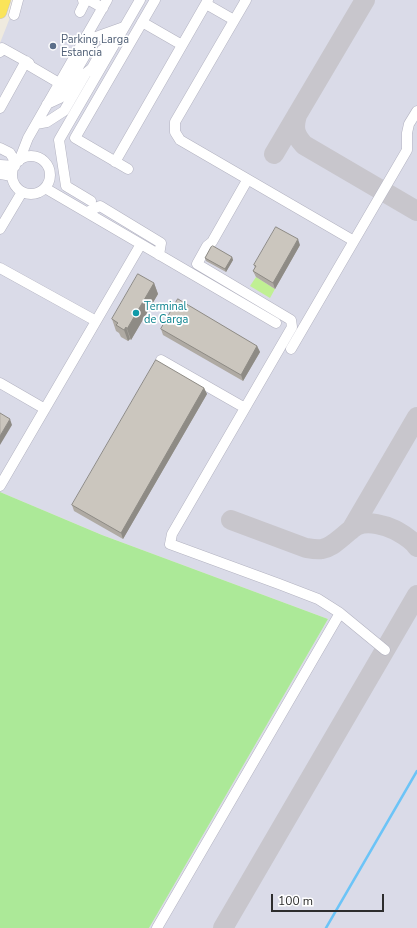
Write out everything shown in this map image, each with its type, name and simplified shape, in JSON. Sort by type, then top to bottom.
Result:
[{"type":"main road","points":[[0,12],[4,0]]},
{"type":"street","points":[[14,15],[18,0]]},
{"type":"street","points":[[0,174],[15,167],[24,158],[29,156],[41,159],[46,164],[49,169],[49,182],[40,192],[28,194],[22,192],[17,188],[14,182],[15,167],[28,138],[103,3],[89,0]]},
{"type":"street","points":[[91,201],[66,186],[59,140],[140,0]]},
{"type":"street","points":[[128,169],[75,138],[155,0]]},
{"type":"street","points":[[246,0],[175,122],[175,132],[180,140],[354,241]]},
{"type":"street","points":[[115,162],[207,2],[234,20]]},
{"type":"street","points":[[142,22],[182,45]]},
{"type":"street","points":[[47,104],[60,98],[96,36],[124,27]]},
{"type":"street","points":[[36,124],[47,122],[64,111],[86,73],[92,68],[102,50],[118,39]]},
{"type":"street","points":[[1,50],[27,62],[32,62],[60,81]]},
{"type":"street","points":[[0,108],[27,62]]},
{"type":"street","points":[[385,650],[340,612],[318,600],[170,544],[172,534],[245,408],[290,344],[354,241],[407,150],[409,124],[417,111]]},
{"type":"street","points":[[28,138],[35,157]]},
{"type":"street","points":[[0,148],[10,154],[15,167]]},
{"type":"street","points":[[0,166],[15,167]]},
{"type":"street","points":[[244,184],[212,242],[207,246],[197,264],[291,320],[292,327],[290,344]]},
{"type":"street","points":[[45,188],[276,323]]},
{"type":"street","points":[[0,229],[22,192]]},
{"type":"street","points":[[87,212],[100,206],[161,242],[160,255]]},
{"type":"street","points":[[0,486],[141,244]]},
{"type":"street","points":[[0,268],[96,321]]},
{"type":"street","points":[[161,360],[245,408]]},
{"type":"street","points":[[0,383],[45,409]]},
{"type":"street","points":[[157,928],[340,612]]},
{"type":"shaded area","points":[[15,0],[417,0],[417,928],[149,928],[328,619],[102,535],[0,492],[0,43],[13,10]]},
{"type":"green space","points":[[256,277],[275,289],[270,298],[250,286]]},
{"type":"green space","points":[[0,492],[102,535],[328,619],[149,928],[0,928]]},
{"type":"building","points":[[276,227],[298,239],[273,283],[253,271],[256,266],[254,265]]},
{"type":"building","points":[[213,246],[232,257],[225,269],[205,258]]},
{"type":"building","points":[[138,274],[154,283],[127,329],[126,327],[124,330],[116,325],[118,323],[112,319]]},
{"type":"building","points":[[178,299],[257,346],[241,375],[161,329]]},
{"type":"building","points":[[156,360],[204,388],[121,533],[72,505]]},
{"type":"building","points":[[0,413],[10,419],[0,436]]},
{"type":"waterway","points":[[326,928],[417,771]]},
{"type":"taxiway","points":[[274,154],[365,0]]},
{"type":"taxiway","points":[[297,115],[295,128],[304,145],[417,211]]},
{"type":"taxiway","points":[[351,530],[417,417]]},
{"type":"taxiway","points":[[231,520],[312,549],[327,548],[351,529],[358,525],[367,523],[382,525],[395,530],[410,539],[417,547]]},
{"type":"taxiway","points":[[223,928],[417,595]]},
{"type":"place","name":"Parking Larga Estancia","points":[[53,46]]},
{"type":"place","name":"Terminal de Carga","points":[[136,313]]}]
